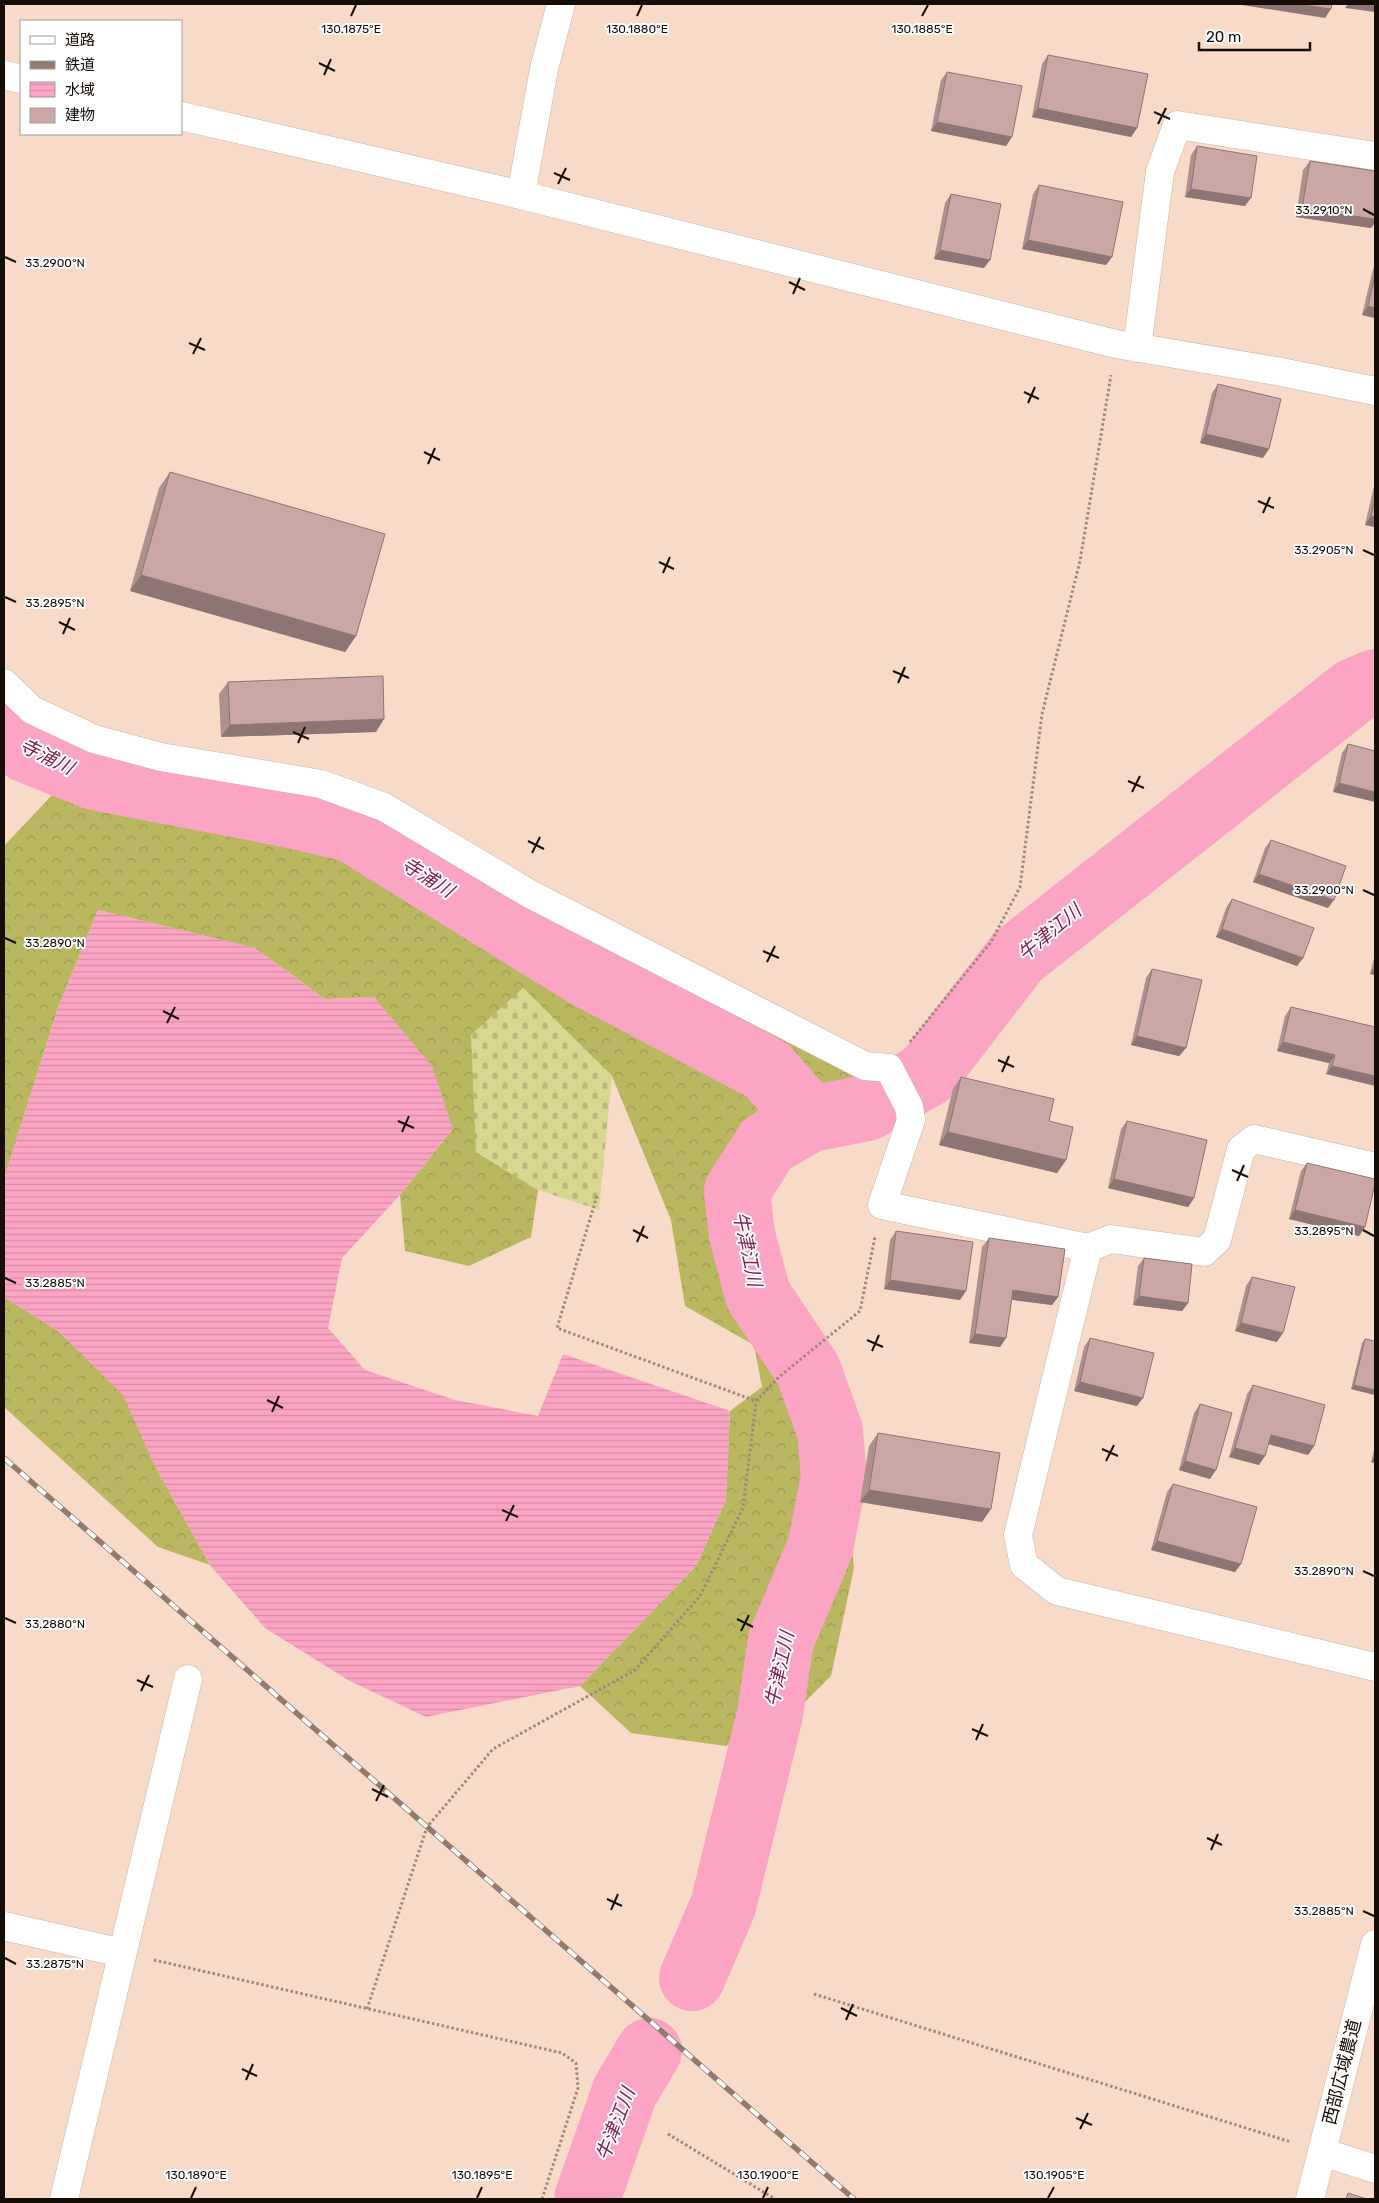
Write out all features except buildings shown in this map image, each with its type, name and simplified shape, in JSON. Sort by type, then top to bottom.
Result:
[{"type":"street","points":[[521,195],[544,69],[561,4]]},
{"type":"street","points":[[4,75],[20,79]]},
{"type":"street","points":[[182,116],[521,195],[1127,346],[1276,371],[1375,391]]},
{"type":"street","points":[[1127,346],[1160,172],[1177,125],[1375,156]]},
{"type":"street","points":[[4,683],[32,710],[94,738],[161,757],[321,784],[384,807],[530,894],[866,1066],[889,1068],[909,1107],[911,1120],[882,1205],[1088,1248],[1111,1239],[1204,1252],[1217,1240],[1241,1149],[1254,1139],[1375,1167]]},
{"type":"street","points":[[1088,1248],[1018,1534],[1024,1564],[1057,1590],[1375,1667]]},
{"type":"street","points":[[64,2199],[188,1679]]},
{"type":"street","points":[[4,1926],[122,1953]]},
{"type":"street","name":"西部広域農道","points":[[1310,2199],[1375,1944]]},
{"type":"street","points":[[1322,2152],[1375,2169]]},
{"type":"path","points":[[889,1068],[991,942],[1020,887],[1042,714],[1080,561],[1127,346]]},
{"type":"path","points":[[597,1196],[556,1328],[756,1401]]},
{"type":"path","points":[[367,2009],[427,1827],[493,1749],[635,1670],[700,1596],[743,1508],[756,1401],[780,1376],[860,1311],[882,1205]]},
{"type":"path","points":[[122,1953],[562,2053],[576,2063],[578,2088],[542,2199]]},
{"type":"path","points":[[814,1994],[1322,2152]]},
{"type":"path","points":[[668,2134],[775,2199]]},
{"type":"green space","points":[[88,757],[253,782],[365,814],[479,889],[861,1077],[883,1101],[864,1136],[796,1150],[760,1208],[793,1324],[838,1405],[854,1568],[831,1676],[802,1705],[726,1746],[631,1733],[580,1686],[696,1566],[726,1500],[730,1411],[762,1387],[754,1345],[685,1306],[671,1220],[612,1076],[523,988],[476,1152],[538,1190],[531,1237],[469,1266],[405,1251],[400,1195],[453,1129],[374,997],[325,999],[255,948],[98,910],[58,1008],[4,1179],[4,846]]},
{"type":"green space","points":[[523,988],[612,1076],[599,1210],[538,1190],[476,1152],[471,1035]]},
{"type":"green space","points":[[4,1297],[58,1331],[124,1395],[155,1466],[210,1565],[158,1547],[4,1407]]},
{"type":"water","points":[[98,910],[255,948],[325,999],[374,997],[432,1066],[453,1129],[400,1195],[342,1258],[328,1328],[365,1370],[455,1400],[538,1416],[563,1354],[730,1411],[726,1500],[696,1566],[580,1686],[426,1717],[348,1680],[265,1628],[210,1565],[155,1466],[123,1395],[58,1331],[4,1297],[4,1179],[58,1008]]},
{"type":"waterway","name":"牛津江川","points":[[692,1978],[723,1906],[770,1714],[781,1640],[820,1548],[834,1477],[830,1431],[808,1370],[758,1295],[742,1235],[737,1191],[767,1144],[810,1119],[867,1108],[926,1075],[1018,956],[1354,691],[1375,682]]},
{"type":"waterway","name":"寺浦川","points":[[4,732],[27,750],[94,777],[291,815],[351,829],[587,975],[767,1070],[810,1119]]},
{"type":"waterway","name":"牛津江川","points":[[587,2199],[625,2091],[649,2051]]},
{"type":"railway","points":[[4,1458],[854,2199]]}]
